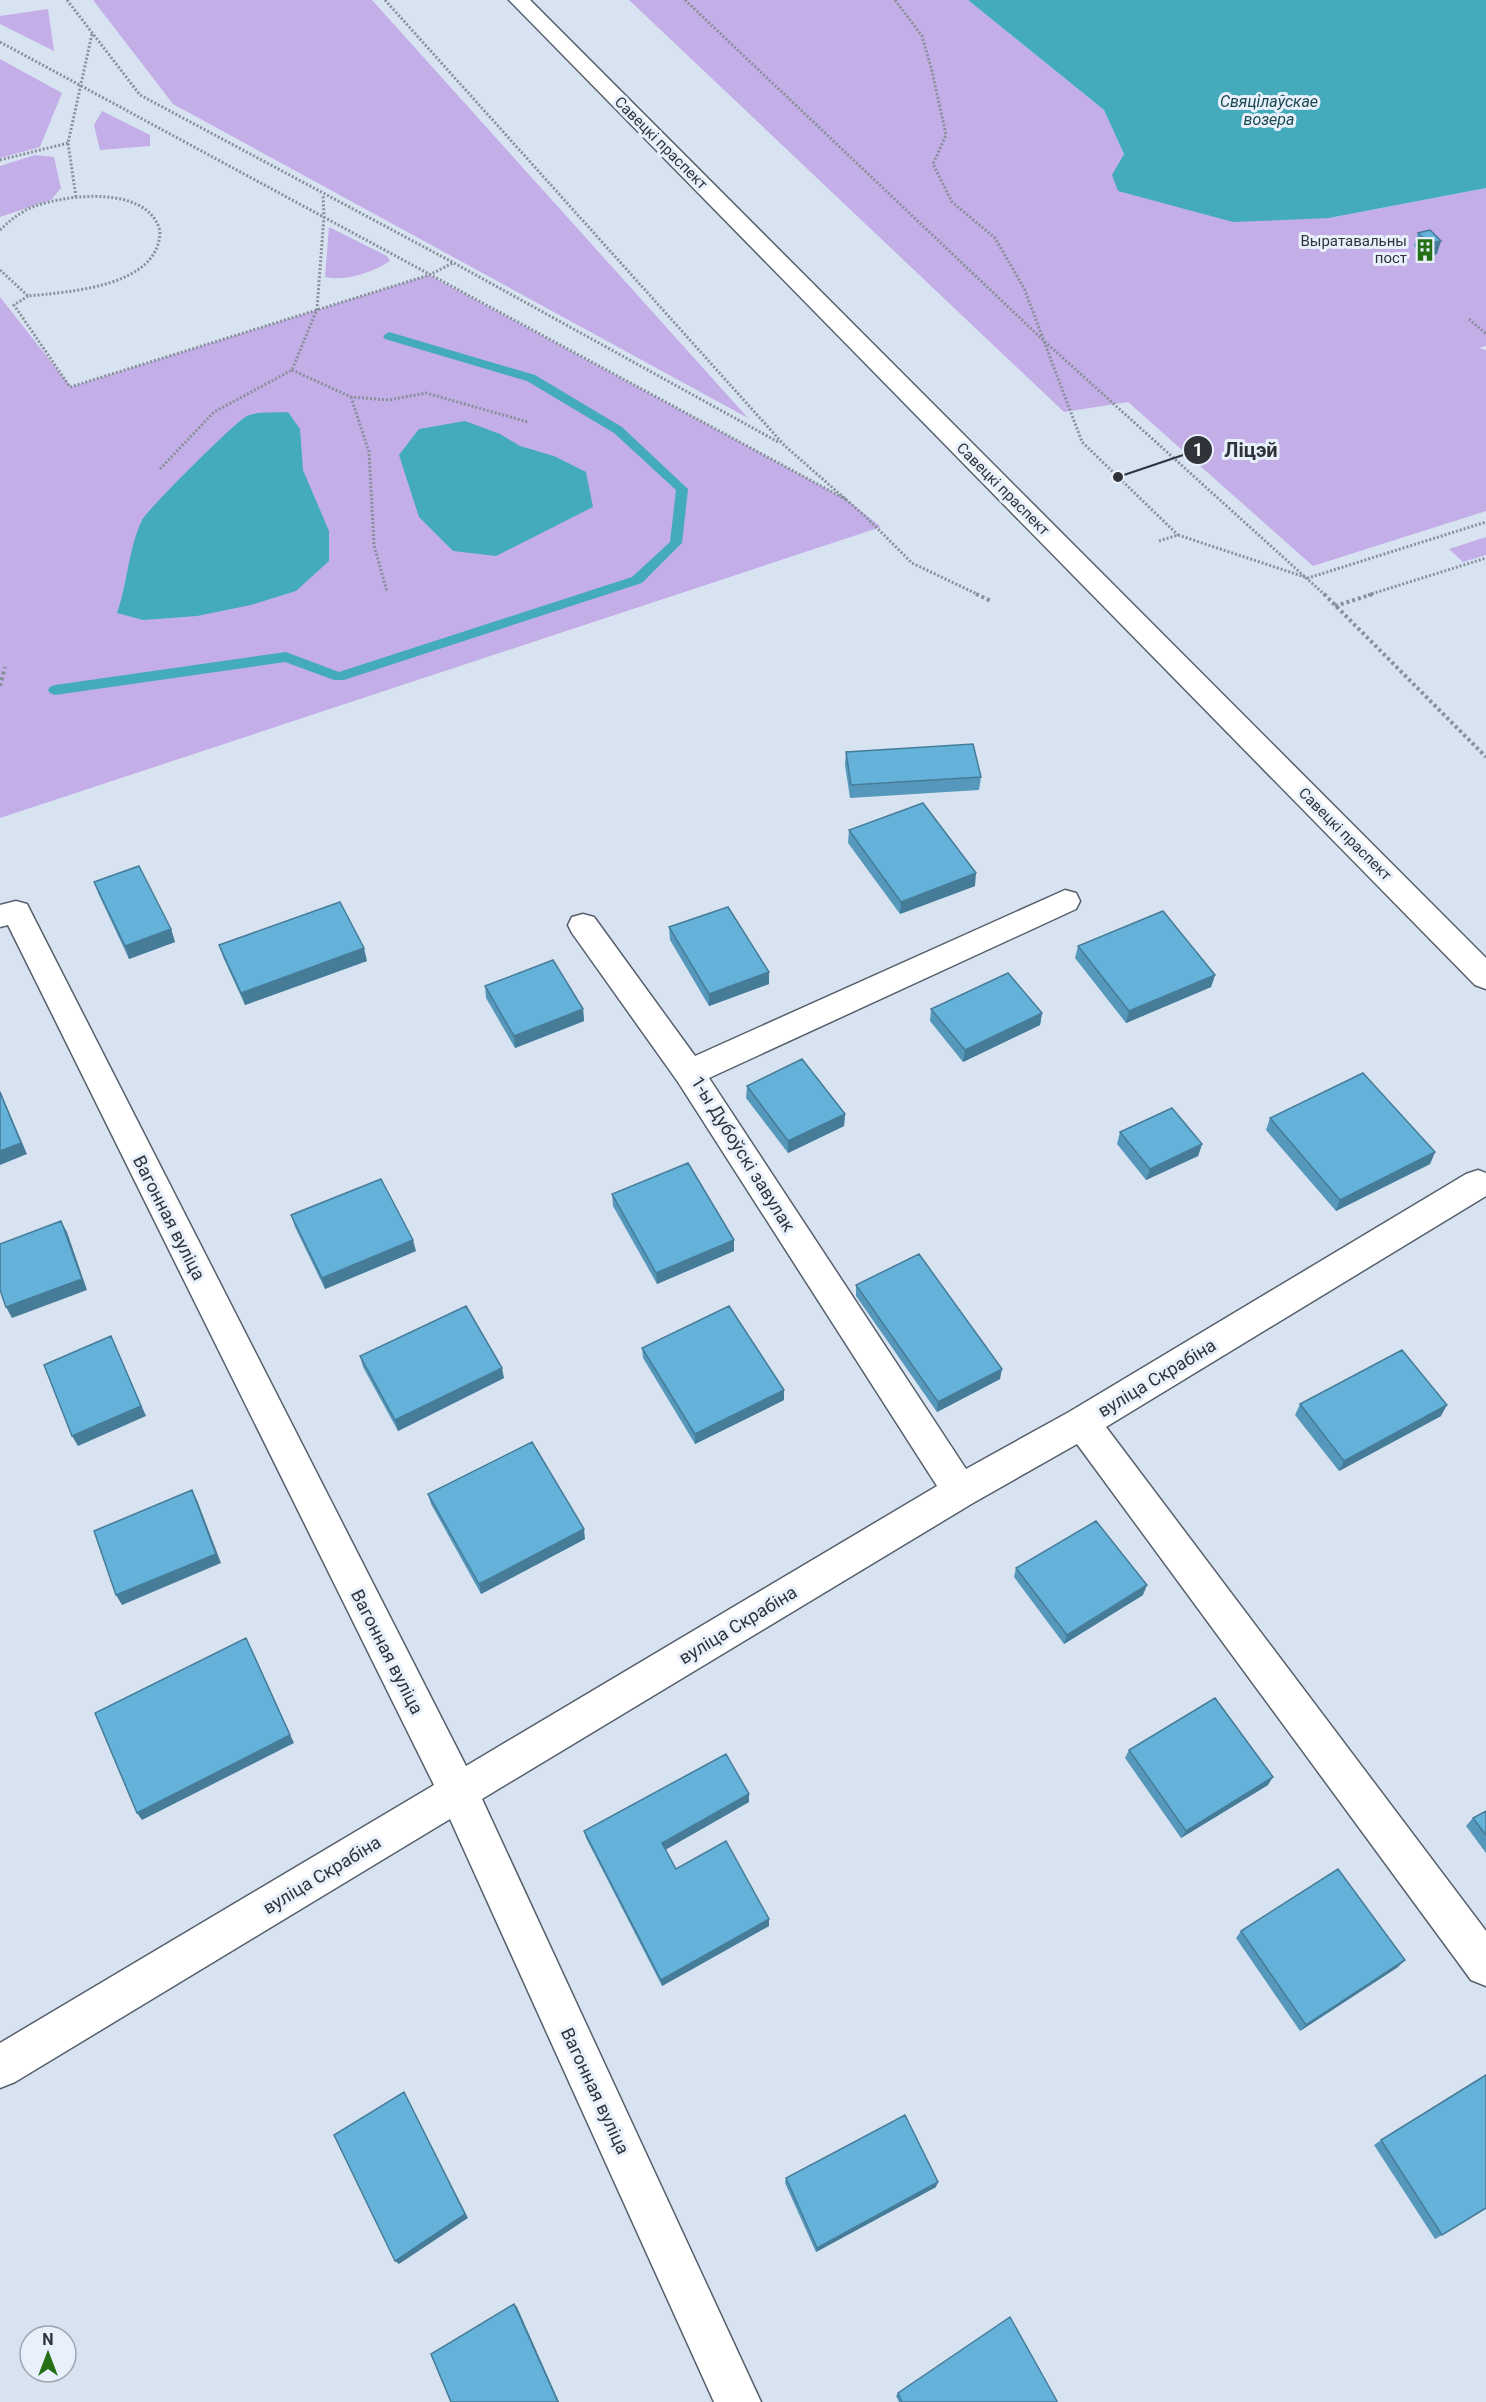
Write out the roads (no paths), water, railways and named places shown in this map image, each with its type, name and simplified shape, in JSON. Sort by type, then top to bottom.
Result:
[{"type":"street","name":"Савецкі праспект","points":[[519,0],[1486,977]]},
{"type":"street","name":"1-ы Дубоўскі завулак","points":[[960,1491],[689,1073],[1065,902]]},
{"type":"street","name":"Вагонная вуліца","points":[[8,914],[459,1793],[738,2402]]},
{"type":"street","points":[[583,925],[689,1073]]},
{"type":"street","name":"вуліца Скрабіна","points":[[0,2067],[960,1491],[1082,1423],[1478,1184]]},
{"type":"street","points":[[1082,1423],[1486,1965]]},
{"type":"water","name":"Свяцілаўскае возера","points":[[968,0],[1486,0],[1486,188],[1329,218],[1233,222],[1118,191],[1112,175],[1124,154],[1104,110]]},
{"type":"water","points":[[288,412],[300,429],[303,470],[329,531],[329,561],[296,591],[251,605],[197,616],[143,620],[117,613],[137,531],[142,520],[193,465],[240,421],[256,413]]},
{"type":"water","points":[[465,421],[500,434],[520,446],[554,456],[586,472],[593,507],[496,556],[453,551],[419,517],[399,455],[419,429]]},
{"type":"waterway","points":[[55,690],[286,657],[339,677],[637,580],[676,543],[682,489],[618,430],[531,378],[389,336]]},
{"type":"place","name":"Выратавальны пост","points":[[1425,250]]},
{"type":"place","name":"Ліцэй","points":[[1118,477]]}]
